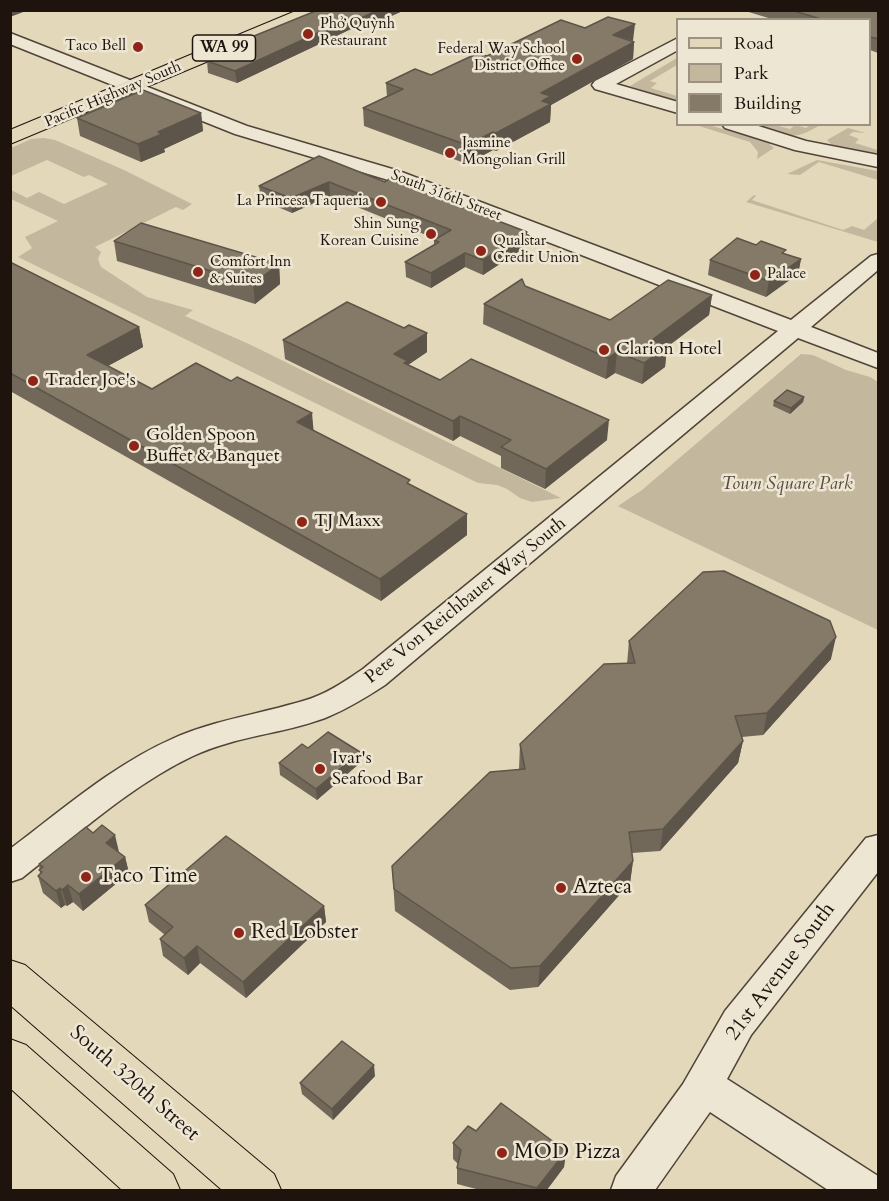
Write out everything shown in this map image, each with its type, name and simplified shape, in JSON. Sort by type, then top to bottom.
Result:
[{"type":"main road","name":"Pacific Highway South","points":[[10,138],[280,10]]},
{"type":"main road","name":"Pacific Highway South","points":[[10,121],[125,82],[314,11]]},
{"type":"main road","name":"South 320th Street","points":[[10,978],[257,1191]]},
{"type":"main road","points":[[10,1059],[156,1191]]},
{"type":"street","name":"South 316th Street","points":[[10,38],[257,135],[392,175],[879,361]]},
{"type":"street","points":[[676,44],[602,85],[676,107]]},
{"type":"street","points":[[737,126],[802,146],[879,161]]},
{"type":"street","name":"Pete Von Reichbauer Way South","points":[[10,868],[153,762],[218,734],[313,710],[347,695],[374,678],[879,260]]},
{"type":"street","name":"21st Avenue South","points":[[631,1191],[704,1086],[741,1018],[879,848]]},
{"type":"street","points":[[704,1086],[863,1191]]},
{"type":"green space","points":[[676,59],[676,66],[650,81],[657,83],[651,88],[676,96],[676,103],[630,86]]},
{"type":"green space","points":[[699,126],[712,126],[767,142],[774,148],[757,159],[758,152],[750,142]]},
{"type":"green space","points":[[754,126],[779,126],[790,129],[794,126],[806,128],[818,126],[793,136]]},
{"type":"green space","points":[[848,128],[866,133],[853,132],[849,135],[859,139],[855,143],[878,150],[878,154],[834,147],[827,140]]},
{"type":"green space","points":[[31,139],[55,140],[124,170],[192,204],[183,210],[176,207],[95,247],[101,252],[98,259],[101,267],[147,297],[193,310],[185,316],[249,344],[561,498],[532,502],[497,485],[478,483],[18,257],[32,248],[25,237],[58,221],[11,199],[11,190],[27,198],[39,192],[64,204],[108,184],[89,175],[84,177],[47,160],[11,176],[11,148]]},
{"type":"green space","points":[[817,160],[878,171],[878,180],[819,162],[800,175],[787,174]]},
{"type":"green space","points":[[754,195],[756,196],[752,200],[843,230],[852,226],[864,230],[878,218],[878,242],[746,202]]},
{"type":"green space","name":"Town Square Park","points":[[801,354],[813,355],[878,382],[878,630],[618,506],[642,490]]},
{"type":"building","points":[[318,10],[378,10],[357,20],[350,18],[235,71],[207,61],[230,51],[222,49]]},
{"type":"building","points":[[791,10],[879,10],[879,39],[871,37],[871,18],[817,18]]},
{"type":"building","points":[[608,17],[635,24],[613,35],[634,42],[541,93],[551,96],[542,101],[551,104],[496,133],[493,132],[467,145],[363,108],[403,89],[386,83],[415,69],[431,75],[478,53],[487,56],[561,20],[585,28]]},
{"type":"building","points":[[143,90],[201,113],[158,132],[162,134],[138,144],[77,118]]},
{"type":"building","points":[[319,156],[385,182],[389,179],[527,232],[483,260],[465,253],[431,273],[405,262],[439,242],[434,240],[451,230],[329,182],[291,198],[259,186]]},
{"type":"building","points":[[141,223],[279,264],[253,284],[114,241]]},
{"type":"building","points":[[737,238],[756,245],[761,241],[786,250],[782,253],[801,259],[769,281],[710,260]]},
{"type":"building","points":[[10,262],[139,327],[87,355],[152,389],[196,363],[231,381],[237,377],[312,413],[297,422],[410,480],[407,483],[467,514],[380,579],[10,373]]},
{"type":"building","points":[[522,279],[525,286],[610,320],[668,280],[712,295],[652,340],[667,346],[644,363],[617,352],[608,358],[484,304]]},
{"type":"building","points":[[347,302],[404,328],[409,325],[427,333],[394,354],[408,361],[404,363],[440,380],[471,359],[609,420],[546,469],[501,447],[511,440],[460,416],[453,421],[283,340]]},
{"type":"building","points":[[787,390],[804,397],[791,408],[774,401]]},
{"type":"building","points":[[724,571],[830,621],[836,637],[767,713],[735,716],[743,741],[663,829],[629,832],[633,861],[540,966],[511,968],[394,889],[392,866],[490,772],[525,769],[520,744],[604,664],[635,663],[629,641],[703,572]]},
{"type":"building","name":"Ivar's Seafood Bar","points":[[328,732],[360,752],[316,789],[279,763],[302,744],[308,748]]},
{"type":"building","points":[[102,825],[115,835],[106,843],[125,857],[79,894],[68,885],[56,891],[38,876],[42,872],[39,870],[43,867],[39,864],[86,827],[93,833]]},
{"type":"building","name":"Red Lobster","points":[[226,836],[324,906],[243,982],[197,946],[184,958],[160,939],[173,927],[145,905]]},
{"type":"building","points":[[342,1041],[374,1065],[332,1109],[300,1083]]},
{"type":"building","name":"MOD Pizza","points":[[501,1103],[566,1151],[537,1188],[457,1168],[461,1150],[453,1143],[468,1126],[476,1131]]},
{"type":"place","name":"Phở Quỳnh Restaurant","points":[[308,34]]},
{"type":"place","name":"Taco Bell","points":[[138,47]]},
{"type":"place","name":"Federal Way School District Office","points":[[577,59]]},
{"type":"place","name":"Jasmine Mongolian Grill","points":[[450,153]]},
{"type":"place","name":"La Princesa Taqueria","points":[[381,202]]},
{"type":"place","name":"Shin Sung Korean Cuisine","points":[[431,234]]},
{"type":"place","name":"Qualstar Credit Union","points":[[481,251]]},
{"type":"place","name":"Comfort Inn & Suites","points":[[198,272]]},
{"type":"place","name":"Palace","points":[[755,275]]},
{"type":"place","name":"Clarion Hotel","points":[[604,350]]},
{"type":"place","name":"Trader Joe's","points":[[33,381]]},
{"type":"place","name":"Golden Spoon Buffet & Banquet","points":[[134,446]]},
{"type":"place","name":"TJ Maxx","points":[[302,522]]},
{"type":"place","name":"Ivar's Seafood Bar","points":[[320,769]]},
{"type":"place","name":"Taco Time","points":[[86,877]]},
{"type":"place","name":"Azteca","points":[[561,888]]},
{"type":"place","name":"Red Lobster","points":[[239,933]]},
{"type":"place","name":"MOD Pizza","points":[[502,1153]]}]
